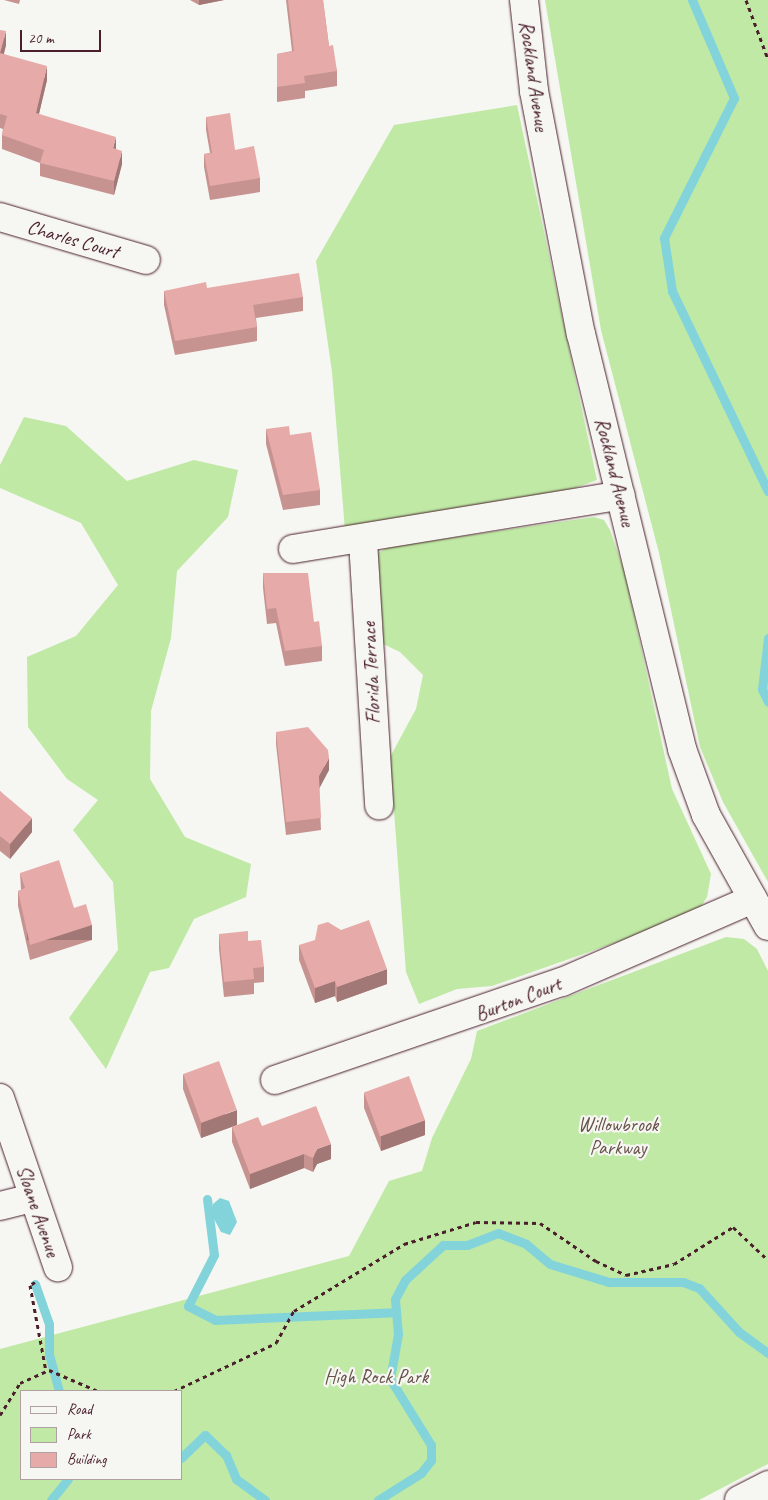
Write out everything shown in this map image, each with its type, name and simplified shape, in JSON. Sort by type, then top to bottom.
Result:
[{"type":"street","name":"Rockland Avenue","points":[[524,0],[553,194],[581,334],[682,749],[706,815],[768,926]]},
{"type":"street","name":"Charles Court","points":[[0,218],[146,260]]},
{"type":"street","points":[[293,549],[363,541],[621,495]]},
{"type":"street","name":"Florida Terrace","points":[[363,541],[379,806]]},
{"type":"street","name":"Burton Court","points":[[275,1080],[562,982],[753,899]]},
{"type":"street","name":"Sloane Avenue","points":[[0,1098],[32,1198],[58,1267]]},
{"type":"street","points":[[0,1206],[32,1198]]},
{"type":"street","points":[[739,1500],[768,1485]]},
{"type":"path","points":[[746,0],[768,59]]},
{"type":"path","points":[[176,1390],[276,1343],[294,1311],[404,1244],[476,1222],[540,1223],[596,1260],[626,1275],[674,1264],[733,1227],[768,1260]]},
{"type":"path","points":[[48,1370],[30,1285],[58,1267]]},
{"type":"path","points":[[0,1415],[20,1383],[48,1370],[96,1390]]},
{"type":"green space","points":[[545,0],[768,0],[768,882],[723,802],[700,747],[659,553],[601,330]]},
{"type":"green space","points":[[517,105],[597,480],[553,496],[345,530],[332,372],[316,261],[394,125]]},
{"type":"green space","points":[[24,417],[66,426],[127,481],[194,460],[238,470],[228,517],[177,571],[171,638],[151,711],[150,779],[185,837],[251,864],[246,897],[194,919],[169,968],[150,972],[106,1069],[69,1018],[118,950],[113,882],[73,830],[98,800],[67,779],[28,727],[27,657],[76,636],[118,585],[81,523],[0,488],[0,465]]},
{"type":"green space","points":[[594,517],[604,520],[610,530],[624,570],[672,789],[711,874],[707,897],[700,908],[677,921],[492,986],[457,989],[419,1004],[406,972],[390,757],[416,709],[423,675],[400,652],[375,640],[376,554],[388,547]]},
{"type":"green space","points":[[726,937],[744,939],[757,949],[768,971],[768,1464],[699,1500],[0,1500],[0,1349],[349,1256],[389,1181],[422,1171],[432,1138],[471,1059],[477,1031]]},
{"type":"water","points":[[220,1198],[229,1201],[237,1222],[230,1235],[221,1232],[213,1217],[213,1204]]},
{"type":"building","points":[[288,0],[323,0],[329,46],[333,45],[337,71],[304,76],[305,83],[277,87],[277,54],[294,51]]},
{"type":"building","points":[[0,30],[6,31],[0,53]]},
{"type":"building","points":[[0,53],[47,66],[36,113],[116,137],[113,148],[122,151],[114,181],[40,163],[44,150],[2,135],[7,116],[0,114]]},
{"type":"building","points":[[230,113],[235,150],[254,146],[260,178],[210,186],[204,154],[212,153],[206,117]]},
{"type":"building","points":[[299,273],[303,297],[253,305],[257,327],[175,341],[164,291],[206,282],[207,288]]},
{"type":"building","points":[[289,426],[290,435],[311,432],[320,490],[283,495],[266,429]]},
{"type":"building","points":[[263,573],[308,573],[314,622],[319,621],[322,646],[285,651],[276,608],[267,609]]},
{"type":"building","points":[[308,727],[328,750],[329,758],[319,776],[321,818],[286,822],[276,732]]},
{"type":"building","points":[[0,791],[32,818],[10,844],[0,836]]},
{"type":"building","points":[[59,860],[74,908],[86,904],[92,925],[30,945],[18,891],[25,888],[20,873]]},
{"type":"building","points":[[369,920],[387,969],[337,987],[335,981],[315,988],[299,945],[315,940],[318,925],[328,922],[341,930]]},
{"type":"building","points":[[248,931],[248,941],[261,940],[264,967],[253,968],[254,979],[224,982],[219,934]]},
{"type":"building","points":[[219,1061],[237,1110],[201,1123],[183,1074]]},
{"type":"building","points":[[409,1076],[425,1120],[380,1137],[364,1092]]},
{"type":"building","points":[[316,1106],[331,1144],[317,1149],[313,1158],[304,1154],[250,1174],[232,1127],[258,1117],[262,1126]]},
{"type":"waterway","points":[[692,0],[734,98],[664,238],[672,291],[768,491]]},
{"type":"waterway","points":[[768,638],[762,689],[768,702]]},
{"type":"waterway","points":[[207,1199],[214,1255],[188,1306],[215,1320],[395,1312]]},
{"type":"waterway","points":[[378,1500],[421,1473],[431,1460],[431,1445],[390,1379],[398,1334],[395,1299],[405,1280],[443,1245],[467,1245],[498,1233],[526,1244],[550,1264],[609,1282],[683,1282],[699,1288],[739,1332],[768,1353]]},
{"type":"waterway","points":[[35,1284],[49,1324],[49,1354],[59,1390]]},
{"type":"waterway","points":[[182,1457],[205,1435],[226,1455],[236,1479],[265,1500]]},
{"type":"waterway","points":[[51,1500],[67,1480]]},
{"type":"park label","name":"Willowbrook Parkway","points":[[618,1136]]},
{"type":"park label","name":"High Rock Park","points":[[376,1376]]}]
